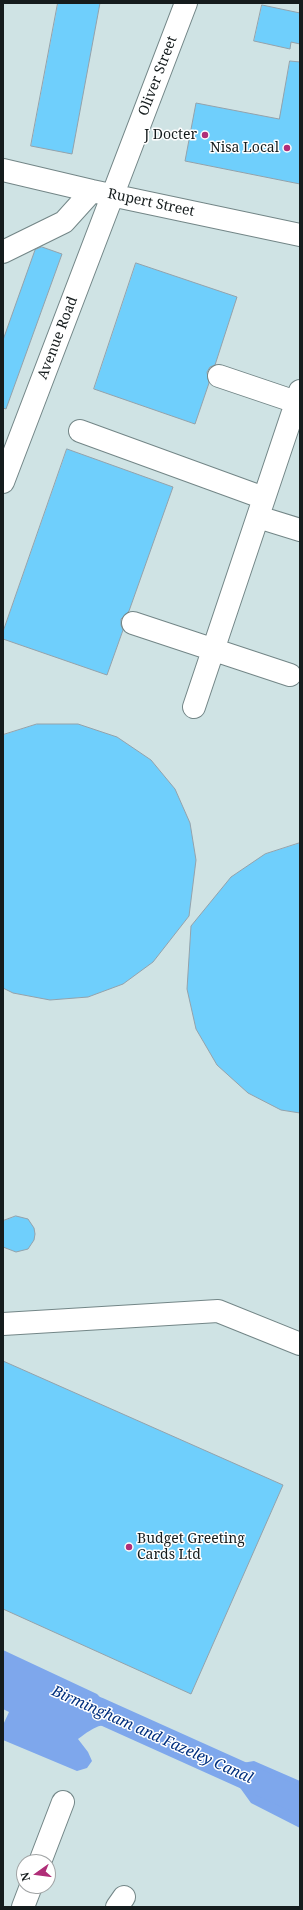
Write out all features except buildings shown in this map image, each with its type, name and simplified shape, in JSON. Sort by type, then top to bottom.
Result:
[{"type":"street","name":"Oliver Street","points":[[113,194],[186,3]]},
{"type":"street","name":"Rupert Street","points":[[3,170],[92,191],[113,194],[300,234]]},
{"type":"street","points":[[3,252],[64,222],[92,191]]},
{"type":"street","name":"Avenue Road","points":[[3,482],[113,194]]},
{"type":"street","points":[[194,707],[298,396],[219,376]]},
{"type":"street","points":[[80,431],[261,508],[300,530]]},
{"type":"street","points":[[133,623],[290,675]]},
{"type":"street","points":[[3,1324],[218,1311],[300,1344]]},
{"type":"street","points":[[43,1854],[63,1802]]},
{"type":"street","points":[[23,1907],[28,1894]]},
{"type":"water","points":[[3,1650],[97,1694],[131,1724],[103,1725],[92,1729],[78,1739],[88,1752],[92,1761],[87,1768],[77,1771],[3,1740],[3,1725],[9,1712],[3,1709]]},
{"type":"water","points":[[254,1761],[300,1781],[300,1828],[251,1803],[233,1778],[219,1763],[236,1764]]},
{"type":"waterway","name":"Birmingham and Fazeley Canal","points":[[98,1710],[300,1801]]},
{"type":"place","name":"J Docter","points":[[205,135]]},
{"type":"place","name":"Nisa Local","points":[[287,148]]},
{"type":"place","name":"Budget Greeting Cards Ltd","points":[[129,1547]]}]
